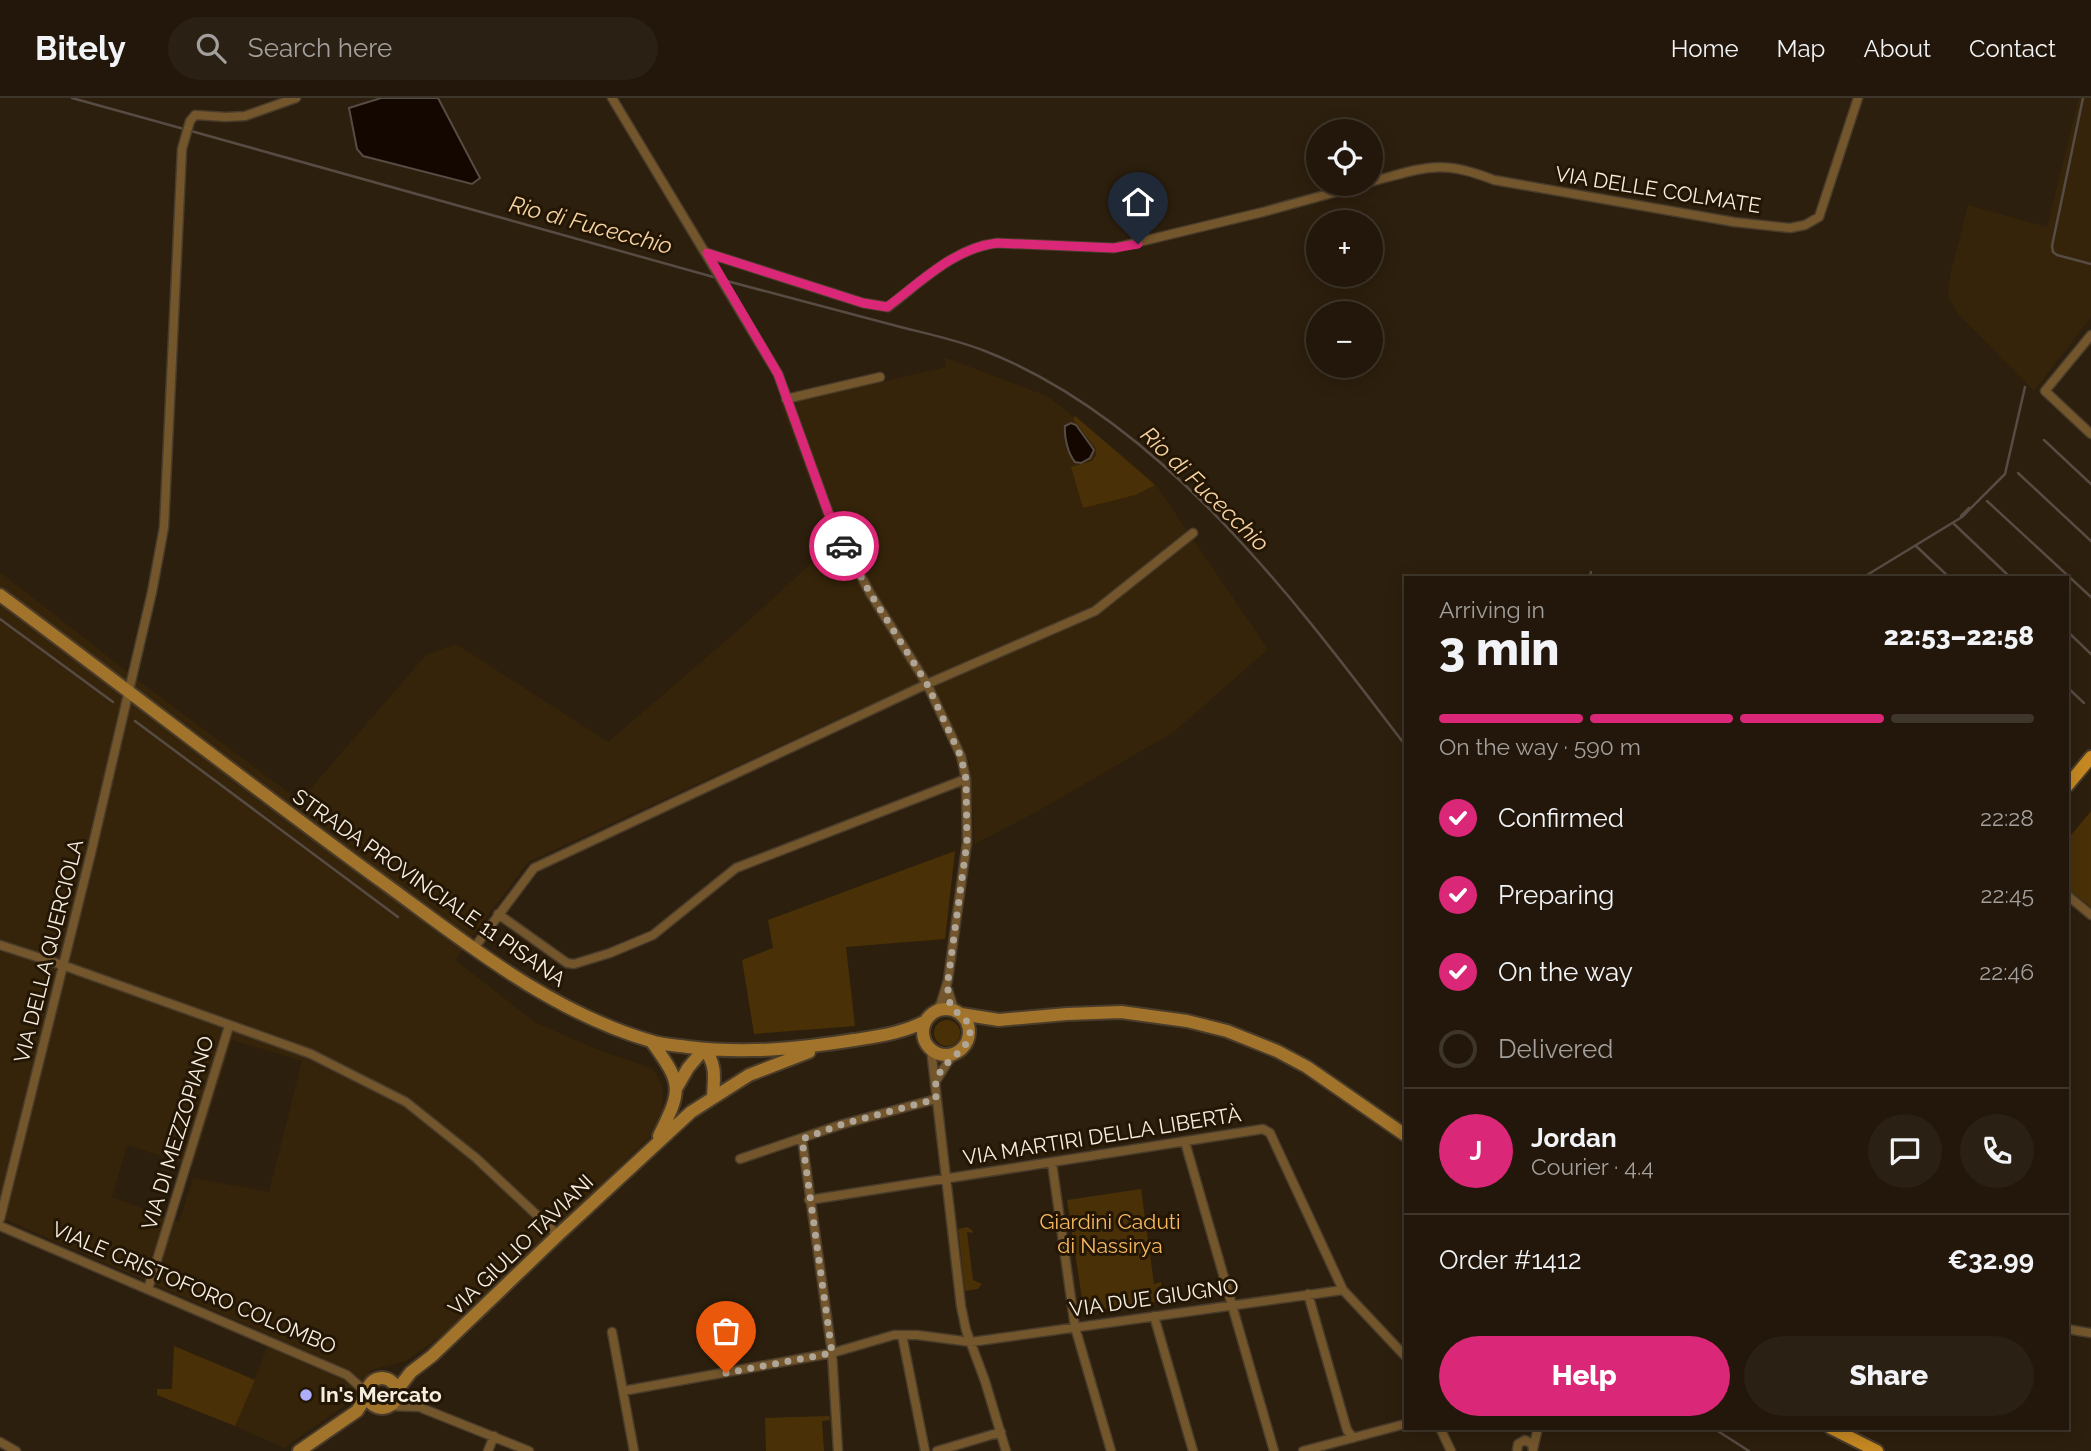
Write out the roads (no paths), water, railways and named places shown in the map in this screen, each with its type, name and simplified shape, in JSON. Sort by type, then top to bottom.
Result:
[{"type":"main road","name":"STRADA PROVINCIALE 11 PISANA","points":[[0,595],[315,833],[474,948],[525,984],[595,1020],[652,1042],[704,1049],[772,1051],[897,1034],[926,1021],[936,1011]]},
{"type":"main road","points":[[2069,784],[2091,757]]},
{"type":"main road","points":[[936,1011],[999,1020],[1067,1013],[1121,1012],[1187,1021],[1227,1031],[1277,1051],[1307,1067],[1404,1134]]},
{"type":"main road","points":[[957,1012],[968,1025],[969,1038]]},
{"type":"main road","points":[[961,1050],[969,1038],[999,1020]]},
{"type":"main road","points":[[926,1021],[923,1032],[929,1047]]},
{"type":"main road","name":"STRADA PROVINCIALE 11 PISANA","points":[[897,1034],[919,1039],[947,1055],[961,1050]]},
{"type":"main road","points":[[652,1042],[669,1064],[677,1087]]},
{"type":"main road","name":"VIA GIULIO TAVIANI","points":[[397,1391],[411,1372],[432,1356],[558,1234],[691,1112],[750,1075],[784,1060],[842,1042]]},
{"type":"main road","points":[[704,1049],[715,1070],[713,1097]]},
{"type":"main road","name":"VIA GIULIO TAVIANI","points":[[656,1143],[674,1107],[677,1087],[704,1049]]},
{"type":"main road","name":"VIA GIULIO TAVIANI","points":[[383,1378],[411,1372]]},
{"type":"main road","points":[[299,1451],[356,1410],[368,1394],[372,1382],[383,1378],[393,1382],[397,1391],[396,1399],[383,1406],[356,1410]]},
{"type":"main road","name":"VIALE CRISTOFORO COLOMBO","points":[[368,1394],[372,1403],[383,1406]]},
{"type":"main road","points":[[1835,1430],[1877,1451]]},
{"type":"street","name":"VIA DELLA QUERCIOLA","points":[[0,1219],[65,966],[152,592],[164,527],[173,357],[176,227],[183,144],[190,121],[195,115],[244,116],[296,98]]},
{"type":"street","points":[[612,98],[778,374],[828,512],[850,559],[927,684],[961,757],[966,779],[967,842],[948,980],[936,1011]]},
{"type":"street","name":"VIA DELLE COLMATE","points":[[1383,179],[1427,167],[1450,166],[1494,180],[1734,222],[1790,228],[1805,225],[1819,217],[1858,98]]},
{"type":"street","points":[[707,253],[863,303],[887,307],[963,251],[978,245],[997,243],[1114,248],[1320,196]]},
{"type":"street","points":[[2091,335],[2045,391],[2091,434]]},
{"type":"street","points":[[786,399],[880,377]]},
{"type":"street","points":[[474,948],[534,868],[927,684],[1095,611],[1193,533]]},
{"type":"street","points":[[498,914],[567,963],[574,964],[610,953],[653,934],[736,868],[966,779]]},
{"type":"street","points":[[2069,897],[2091,915]]},
{"type":"street","points":[[0,945],[311,1054],[406,1102],[476,1158],[558,1234]]},
{"type":"street","points":[[948,980],[950,1002],[957,1012]]},
{"type":"street","name":"VIA DI MEZZOPIANO","points":[[148,1289],[229,1026]]},
{"type":"street","points":[[929,1047],[936,1082],[960,1296],[971,1342],[1006,1451]]},
{"type":"street","points":[[936,1082],[942,1069],[961,1050]]},
{"type":"street","points":[[740,1159],[843,1124],[936,1099]]},
{"type":"street","name":"VIA MARTIRI DELLA LIBERTÀ","points":[[809,1200],[1259,1129],[1268,1131],[1343,1290]]},
{"type":"street","points":[[802,1139],[832,1353],[838,1451]]},
{"type":"street","points":[[1185,1142],[1274,1451]]},
{"type":"street","points":[[1052,1163],[1075,1327],[1111,1451]]},
{"type":"street","name":"VIALE CRISTOFORO COLOMBO","points":[[0,1226],[347,1375],[368,1394]]},
{"type":"street","points":[[1343,1290],[1404,1355]]},
{"type":"street","name":"VIA DUE GIUGNO","points":[[902,1335],[971,1342],[1343,1290]]},
{"type":"street","points":[[1308,1294],[1347,1430],[1353,1438]]},
{"type":"street","points":[[1154,1316],[1193,1451]]},
{"type":"street","points":[[2069,1329],[2091,1333]]},
{"type":"street","points":[[612,1332],[634,1451]]},
{"type":"street","points":[[623,1391],[832,1353],[902,1335],[925,1451]]},
{"type":"street","points":[[397,1391],[424,1409]]},
{"type":"street","points":[[383,1406],[407,1405],[424,1409],[529,1451]]},
{"type":"street","points":[[1303,1451],[1404,1424]]},
{"type":"street","points":[[1441,1430],[1451,1451]]},
{"type":"street","points":[[1510,1451],[1536,1430]]},
{"type":"street","points":[[1533,1450],[1538,1430]]},
{"type":"street","points":[[937,1451],[1001,1432]]},
{"type":"street","points":[[488,1451],[494,1436]]},
{"type":"street","points":[[0,1442],[16,1451]]},
{"type":"street","points":[[1519,1445],[1530,1442],[1533,1450]]},
{"type":"waterway","name":"Rio di Fucecchio","points":[[72,98],[184,129]]},
{"type":"waterway","points":[[2083,98],[2052,246],[2057,255],[2091,264]]},
{"type":"waterway","name":"Rio di Fucecchio","points":[[191,131],[717,278]]},
{"type":"waterway","name":"Rio di Fucecchio","points":[[723,280],[985,351],[1049,382],[1109,421],[1166,467],[1270,574],[1404,744]]},
{"type":"waterway","points":[[1865,576],[1962,517],[2005,474],[2025,387]]},
{"type":"waterway","points":[[2044,440],[2091,484]]},
{"type":"waterway","points":[[2018,473],[2091,541]]},
{"type":"waterway","points":[[1987,501],[2068,576]]},
{"type":"waterway","points":[[1961,516],[1969,508]]},
{"type":"waterway","points":[[1953,523],[2009,576]]},
{"type":"waterway","points":[[1916,546],[1948,576]]},
{"type":"waterway","points":[[1590,576],[1591,572]]},
{"type":"waterway","points":[[2069,577],[2091,597]]},
{"type":"waterway","points":[[0,619],[113,702]]},
{"type":"waterway","points":[[2069,633],[2091,654]]},
{"type":"waterway","points":[[2069,689],[2084,703]]},
{"type":"waterway","points":[[135,721],[398,917]]},
{"type":"waterway","name":"Rio di Fucecchio","points":[[1716,1430],[1749,1451]]},
{"type":"place","name":"In's Mercato","points":[[306,1395]]},
{"type":"park label","name":"Giardini Caduti di Nassirya","points":[[1110,1234]]}]
